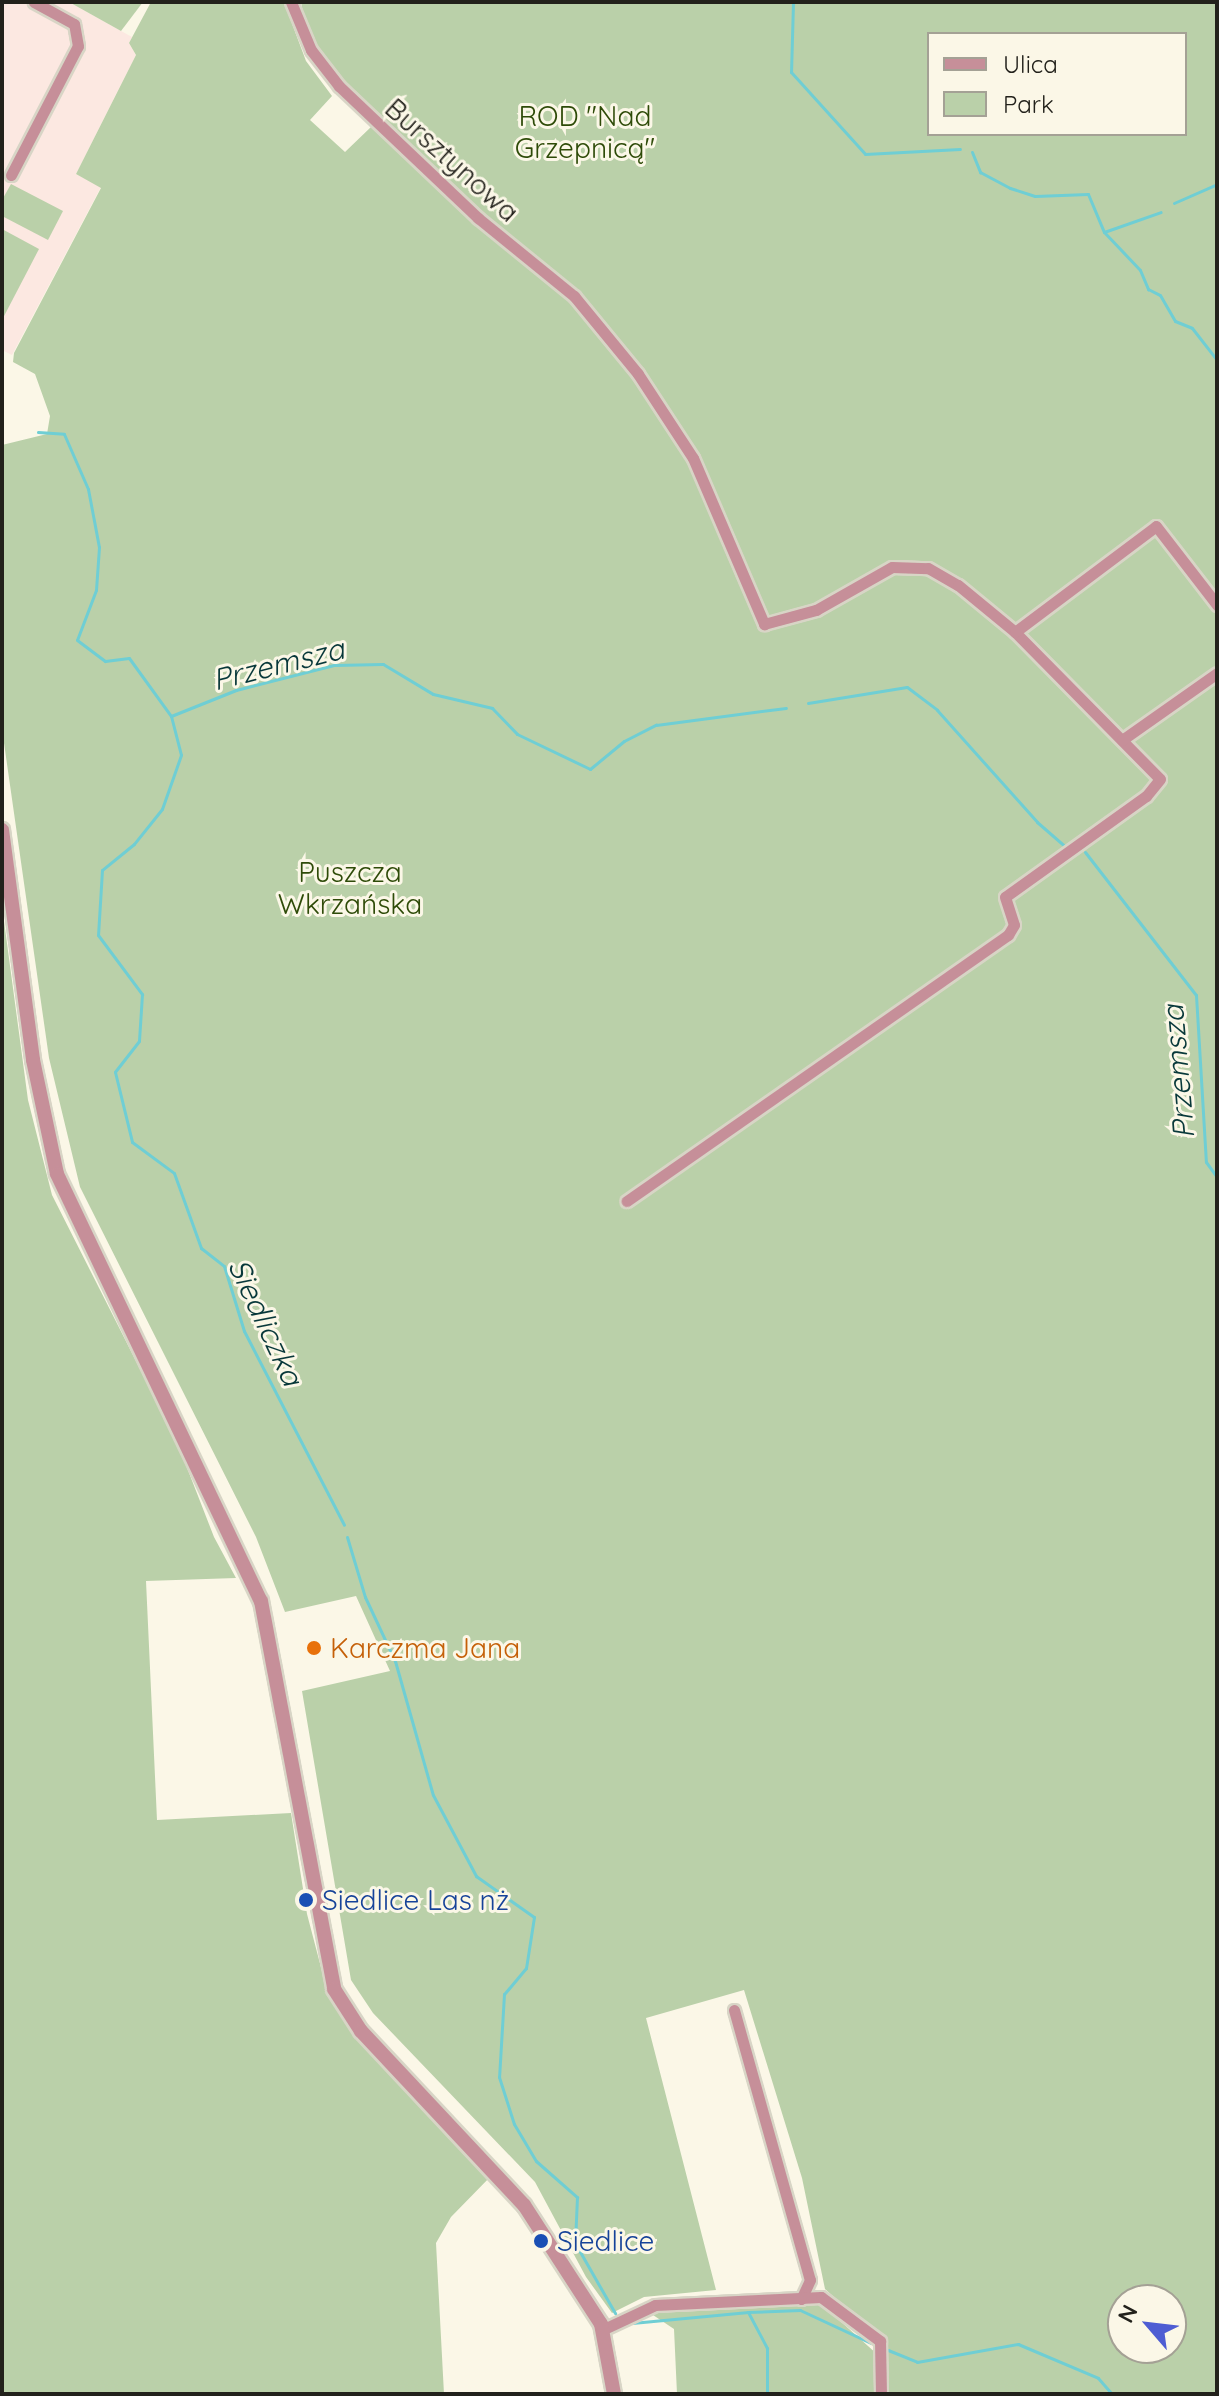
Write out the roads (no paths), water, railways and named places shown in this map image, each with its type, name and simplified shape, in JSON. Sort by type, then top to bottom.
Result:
[{"type":"street","points":[[11,175],[78,46],[74,24],[34,2]]},
{"type":"street","name":"Bursztynowa","points":[[291,2],[311,50],[339,86],[478,218],[574,296],[606,334],[693,458],[764,624],[816,610],[892,567],[913,565],[958,585],[1015,632]]},
{"type":"street","points":[[626,1201],[1008,935],[1014,925],[1005,897],[1146,796],[1160,779],[1015,632],[1156,526],[1217,605]]},
{"type":"street","points":[[1122,740],[1217,673]]},
{"type":"street","points":[[2,830],[33,1060],[57,1174],[261,1601],[334,1989],[361,2031],[504,2179],[604,2329],[614,2394]]},
{"type":"street","points":[[734,2010],[810,2280],[801,2299]]},
{"type":"street","points":[[604,2329],[655,2305],[821,2297],[837,2305],[880,2341],[881,2394]]},
{"type":"waterway","points":[[793,2],[791,72],[865,154],[960,149]]},
{"type":"waterway","points":[[972,152],[980,172],[1010,188],[1035,196],[1088,194],[1104,232],[1140,270],[1148,289],[1160,295],[1175,321],[1192,328],[1217,360]]},
{"type":"waterway","points":[[1174,203],[1217,184]]},
{"type":"waterway","points":[[1104,232],[1161,212]]},
{"type":"waterway","name":"Siedliczka","points":[[38,432],[64,434],[88,489],[99,547],[96,590],[77,640],[105,661],[129,658],[171,716],[181,755],[162,809],[134,844],[102,870],[98,935],[142,994],[139,1041],[115,1072],[132,1142],[174,1173],[201,1248],[224,1266],[244,1331],[344,1525]]},
{"type":"waterway","name":"Przemsza","points":[[171,716],[236,690],[334,665],[383,664],[433,694],[492,708],[517,734],[590,769],[624,741],[656,725],[786,708]]},
{"type":"waterway","name":"Przemsza","points":[[808,703],[907,687],[937,710],[1037,822],[1068,849]]},
{"type":"waterway","name":"Przemsza","points":[[1085,852],[1196,995],[1206,1162],[1217,1177]]},
{"type":"waterway","name":"Siedliczka","points":[[347,1537],[365,1597],[395,1661],[433,1795],[476,1876],[534,1917],[526,1968],[504,1994],[499,2077],[514,2124],[536,2161],[577,2197],[575,2243],[615,2313]]},
{"type":"waterway","points":[[748,2312],[800,2310],[871,2343]]},
{"type":"waterway","name":"Siedliczka","points":[[632,2323],[748,2312],[767,2348],[767,2394]]},
{"type":"waterway","points":[[888,2350],[917,2362],[1018,2344],[1098,2378],[1112,2394]]},
{"type":"place","name":"Karczma Jana","points":[[314,1648]]},
{"type":"place","name":"Siedlice Las nż","points":[[306,1900]]},
{"type":"place","name":"Siedlice","points":[[541,2241]]},
{"type":"park label","name":"ROD \"Nad Grzepnicą\"","points":[[585,132]]},
{"type":"park label","name":"Puszcza Wkrzańska","points":[[350,888]]}]
